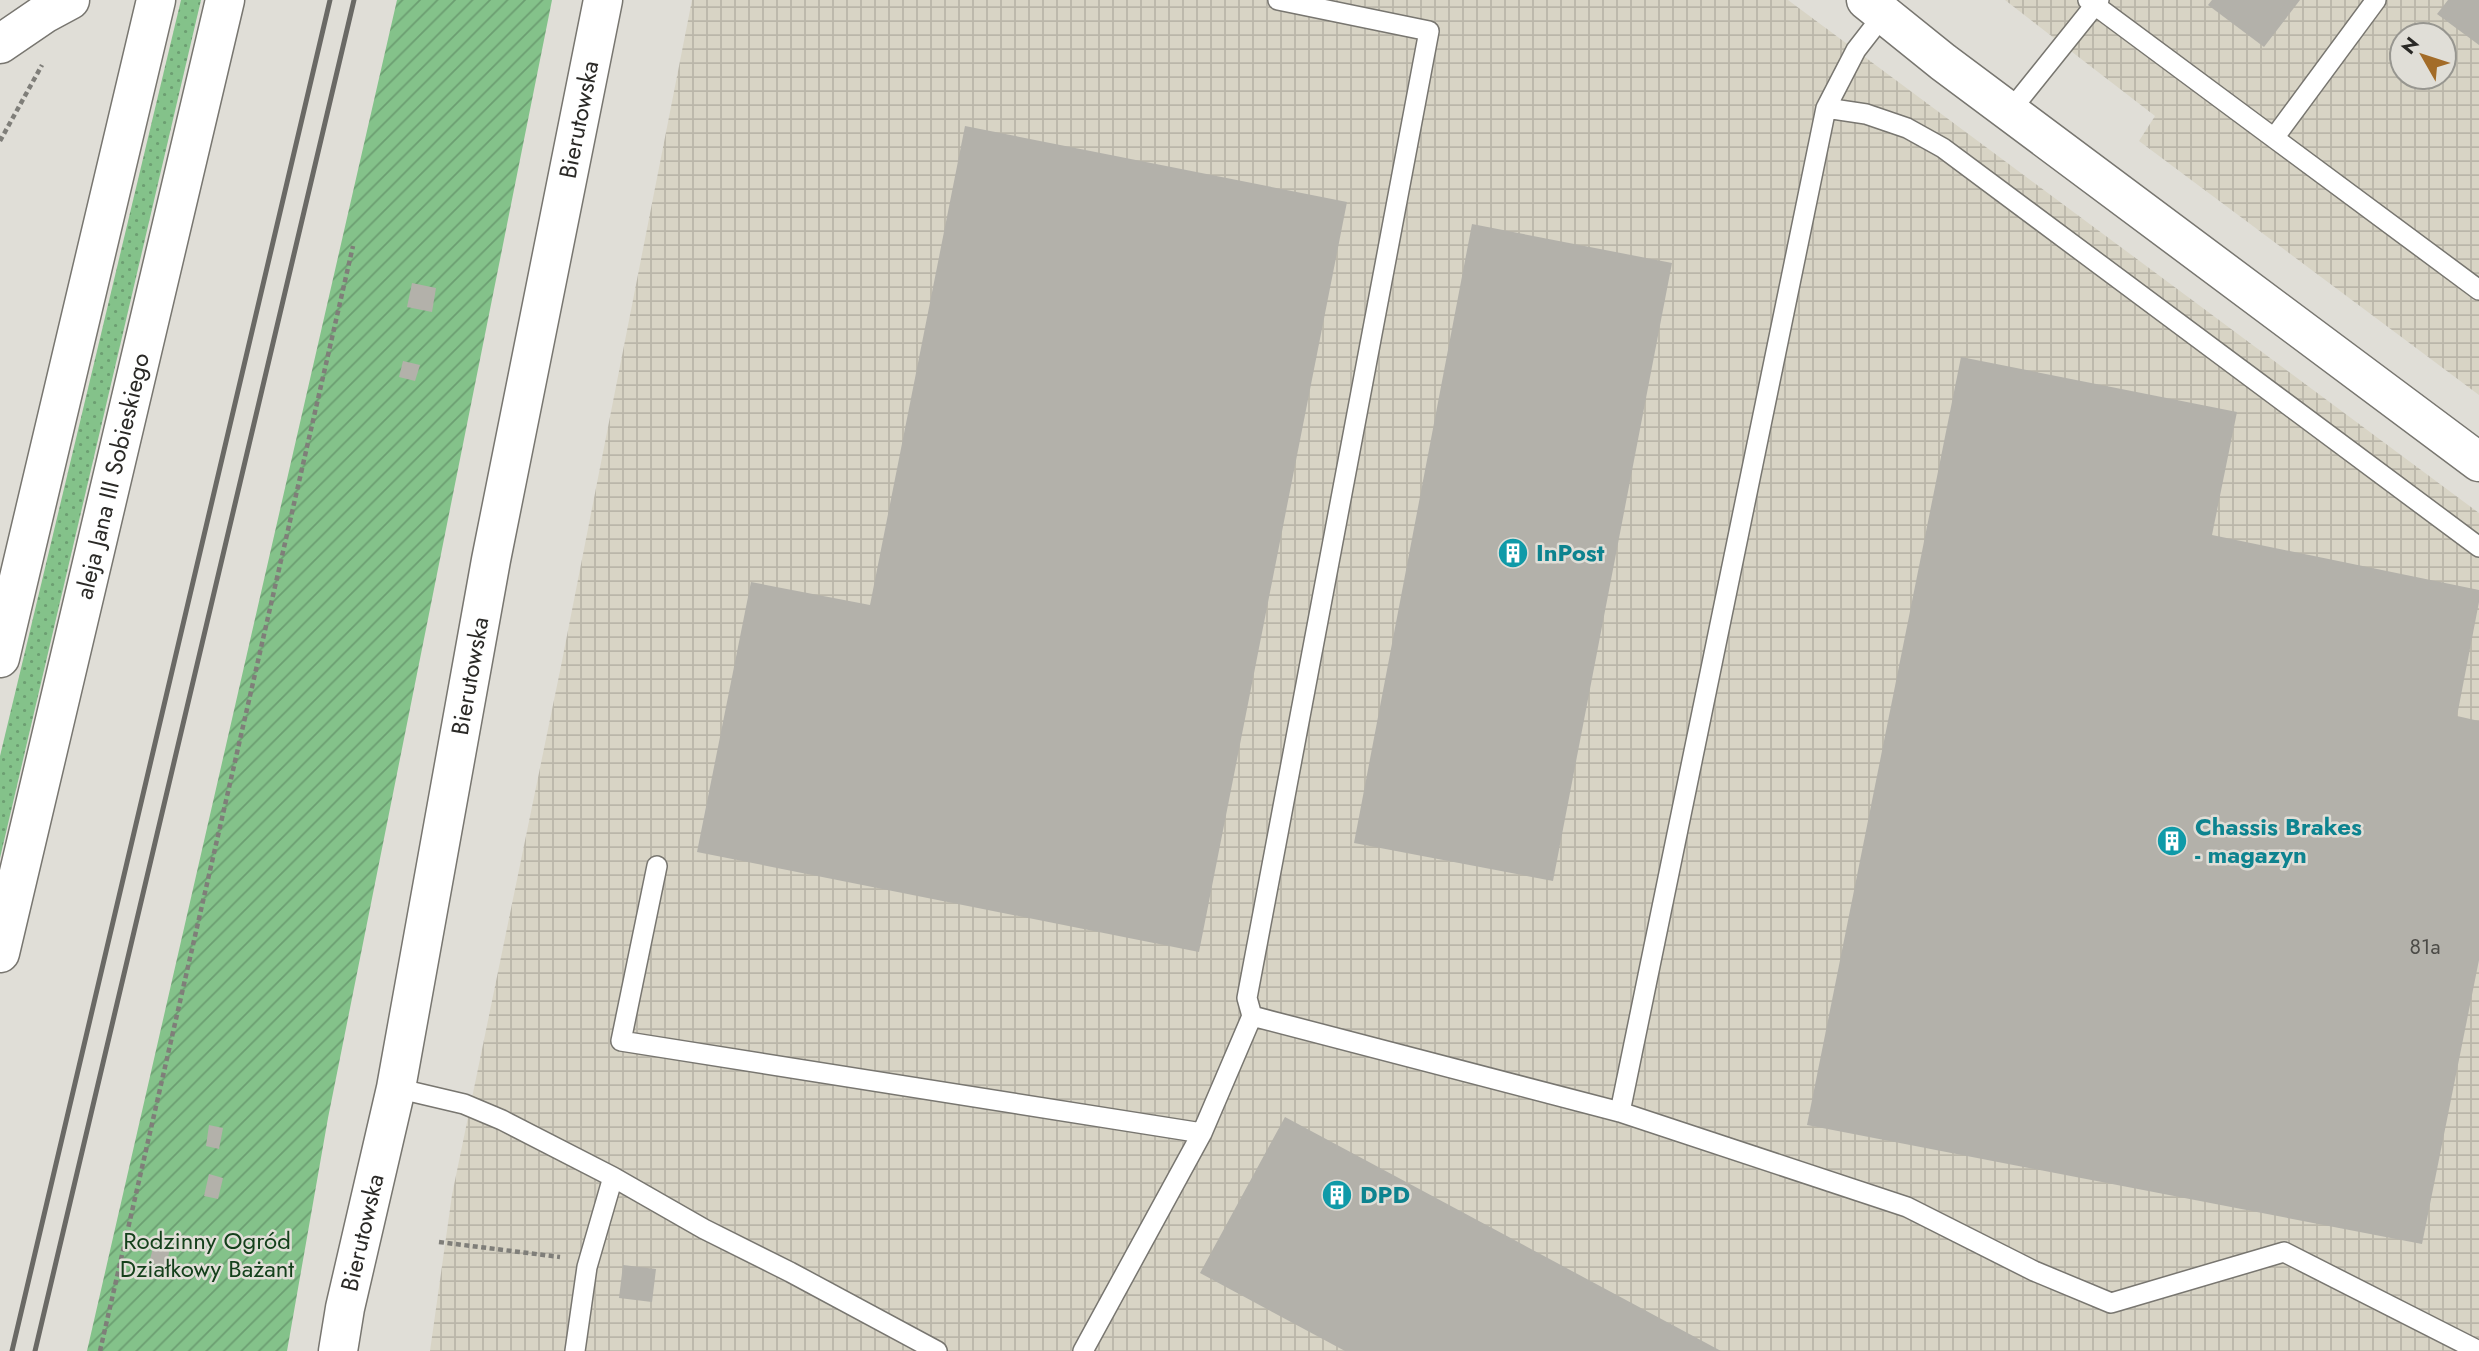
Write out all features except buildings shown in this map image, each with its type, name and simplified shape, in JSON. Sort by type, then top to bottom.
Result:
[{"type":"street","points":[[0,44],[70,0]]},
{"type":"street","points":[[0,658],[156,0]]},
{"type":"street","name":"aleja Jana III Sobieskiego","points":[[0,953],[225,0]]},
{"type":"street","name":"Bierutowska","points":[[338,1351],[345,1308],[396,1088],[491,560],[603,0]]},
{"type":"street","points":[[1875,7],[2479,462]]},
{"type":"lane","points":[[1083,1351],[1202,1133],[1252,1016],[1247,998],[1429,31],[1278,0]]},
{"type":"lane","points":[[2274,138],[2375,0]]},
{"type":"lane","points":[[2010,111],[2094,2],[2479,290]]},
{"type":"lane","points":[[1620,1112],[1826,108],[1875,7]]},
{"type":"lane","points":[[1826,108],[1876,117],[1907,128],[1943,148],[2479,547]]},
{"type":"lane","points":[[657,866],[621,1041],[1202,1133]]},
{"type":"lane","points":[[1252,1016],[1620,1112],[1907,1207],[2034,1271],[2110,1304],[2284,1252],[2479,1351]]},
{"type":"lane","points":[[396,1088],[464,1104],[514,1126],[937,1351]]},
{"type":"lane","points":[[575,1351],[587,1267],[613,1177]]},
{"type":"path","points":[[0,141],[45,58]]},
{"type":"path","points":[[100,1351],[353,246]]},
{"type":"path","points":[[439,1242],[561,1257],[560,1264],[587,1267]]},
{"type":"shaded area","points":[[692,0],[1788,0],[2479,513],[2479,1351],[430,1351],[452,1195],[561,666]]},
{"type":"shaded area","points":[[2005,0],[2479,0],[2479,395],[2139,141],[2155,116]]},
{"type":"green space","points":[[181,0],[201,0],[0,858],[0,756]]},
{"type":"green space","name":"Rodzinny Ogród Działkowy Bażant","points":[[397,0],[552,0],[328,1118],[287,1351],[87,1351]]},
{"type":"railway","points":[[12,1351],[330,0]]},
{"type":"railway","points":[[35,1351],[354,0]]},
{"type":"place","name":"InPost","points":[[1513,553]]},
{"type":"place","name":"Chassis Brakes - magazyn","points":[[2172,841]]},
{"type":"place","name":"DPD","points":[[1337,1195]]}]
